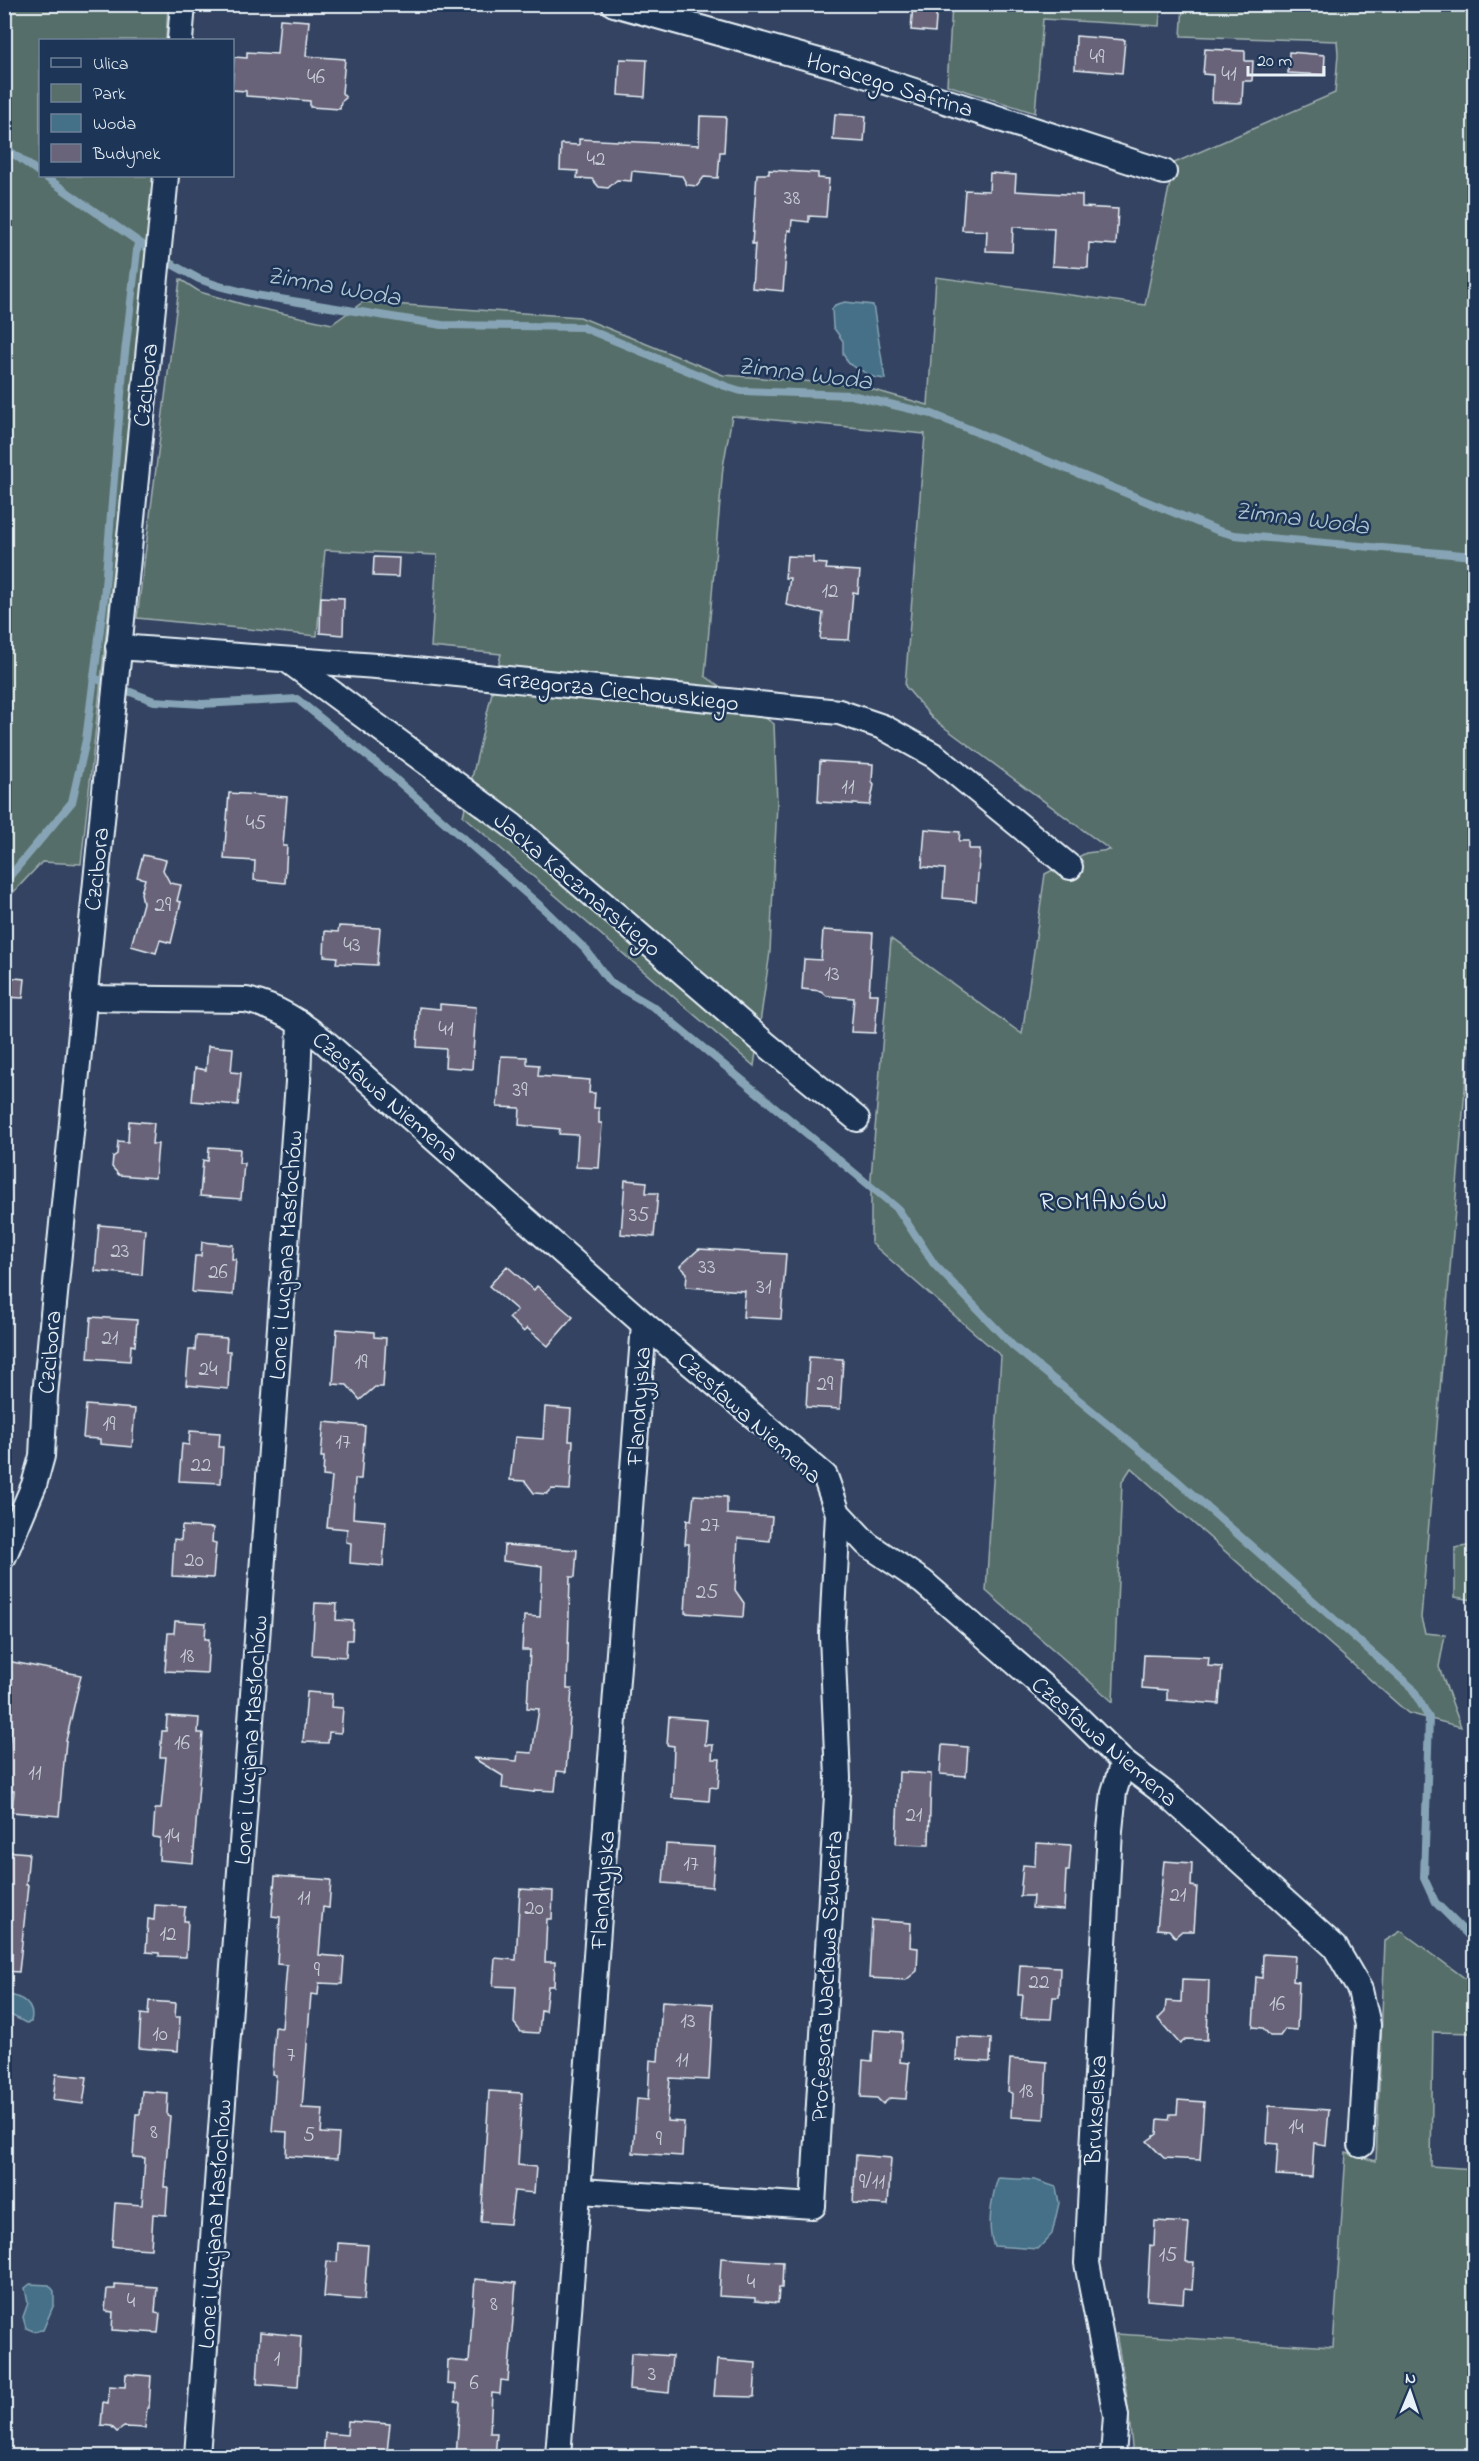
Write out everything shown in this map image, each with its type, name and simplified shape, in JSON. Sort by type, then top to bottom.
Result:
[{"type":"street","points":[[180,39],[183,4]]},
{"type":"street","name":"Horacego Safrina","points":[[614,4],[837,66],[1164,172]]},
{"type":"street","name":"Czcibora","points":[[4,1556],[34,1485],[42,1456],[44,1405],[166,177]]},
{"type":"street","name":"Grzegorza Ciechowskiego","points":[[118,647],[290,662],[376,666],[839,712],[883,727],[935,756],[1070,867]]},
{"type":"street","name":"Jacka Kaczmarskiego","points":[[290,662],[513,826],[767,1045],[857,1119]]},
{"type":"street","name":"Czesława Niemena","points":[[84,998],[246,1000],[271,1006],[300,1023],[325,1042],[644,1324],[825,1476],[838,1513],[867,1544],[923,1582],[1060,1701],[1123,1762],[1172,1799],[1335,1947],[1360,1990],[1368,2025],[1362,2145]]},
{"type":"street","name":"Lone i Lucjana Masłochów","points":[[197,2457],[296,1118],[300,1023]]},
{"type":"street","name":"Flandryjska","points":[[558,2457],[580,2191],[644,1324]]},
{"type":"street","name":"Profesora Wacława Szuberta","points":[[580,2191],[813,2206],[838,1778],[832,1635],[838,1513]]},
{"type":"street","name":"Brukselska","points":[[1113,2457],[1116,2416],[1087,2263],[1110,1830],[1114,1792],[1123,1762]]},
{"type":"green space","points":[[952,4],[1161,5],[1159,26],[1043,19],[1035,113],[947,85]]},
{"type":"green space","points":[[5,5],[168,5],[166,39],[39,39],[39,177],[156,177],[81,864],[42,862],[5,901]]},
{"type":"green space","points":[[1183,5],[1474,5],[1474,981],[1421,1618],[1425,1633],[1445,1635],[1439,1667],[1461,1727],[1408,1713],[1131,1468],[1122,1482],[1113,1702],[986,1591],[1001,1356],[871,1243],[871,1177],[891,939],[1022,1034],[1045,874],[1086,853],[1110,850],[933,719],[905,686],[925,434],[732,416],[723,467],[705,676],[774,724],[777,803],[770,952],[754,1066],[463,816],[501,654],[431,647],[437,555],[325,550],[317,636],[137,618],[180,279],[200,292],[249,306],[332,324],[363,302],[580,317],[723,375],[856,385],[928,405],[936,277],[1145,305],[1174,163],[1335,93],[1337,41],[1181,36]]},
{"type":"green space","points":[[1474,1545],[1474,1600],[1455,1597],[1455,1548]]},
{"type":"green space","points":[[1401,1931],[1474,1985],[1474,2033],[1433,2032],[1431,2166],[1474,2169],[1474,2456],[1133,2456],[1126,2390],[1116,2334],[1333,2347],[1346,2153],[1376,2161],[1385,1941]]},
{"type":"water","points":[[845,302],[873,305],[885,379],[873,377],[849,364],[843,354],[843,341],[833,327],[832,309],[835,305]]},
{"type":"water","points":[[5,1994],[26,2002],[31,2010],[31,2022],[26,2023],[5,2012]]},
{"type":"water","points":[[998,2178],[1035,2180],[1056,2187],[1059,2203],[1052,2234],[1038,2249],[994,2246],[990,2221]]},
{"type":"water","points":[[30,2284],[49,2285],[54,2291],[54,2304],[43,2330],[33,2331],[26,2328],[23,2317],[28,2303],[25,2288]]},
{"type":"building","points":[[913,4],[937,4],[935,32],[911,30]]},
{"type":"building","points":[[280,19],[309,21],[306,56],[345,59],[342,93],[346,98],[341,102],[340,109],[310,107],[310,101],[246,96],[246,91],[234,90],[234,57],[247,58],[247,52],[277,54]]},
{"type":"building","points":[[1076,36],[1125,40],[1122,73],[1075,69]]},
{"type":"building","points":[[1205,49],[1245,51],[1245,61],[1253,61],[1252,81],[1243,81],[1242,103],[1212,102],[1213,75],[1203,74]]},
{"type":"building","points":[[1289,52],[1325,55],[1324,75],[1288,73]]},
{"type":"building","points":[[620,59],[647,60],[645,97],[618,95]]},
{"type":"building","points":[[835,114],[866,116],[864,142],[833,140]]},
{"type":"building","points":[[700,116],[726,117],[724,152],[720,152],[718,178],[704,177],[697,186],[687,185],[682,176],[632,171],[631,181],[617,180],[608,188],[599,187],[592,179],[577,178],[578,171],[560,170],[561,144],[579,145],[579,139],[699,145]]},
{"type":"building","points":[[769,170],[818,173],[818,178],[829,179],[826,217],[809,216],[809,222],[792,220],[791,231],[788,230],[783,291],[752,288],[755,244],[752,244],[757,174],[769,174]]},
{"type":"building","points":[[990,173],[1016,175],[1015,191],[1082,195],[1082,207],[1118,209],[1116,245],[1089,243],[1088,268],[1052,266],[1054,229],[1013,227],[1012,252],[986,251],[987,231],[962,230],[965,190],[989,191]]},
{"type":"building","points":[[787,556],[813,557],[813,563],[827,564],[826,569],[860,571],[858,593],[853,592],[849,640],[820,639],[823,613],[786,605],[790,578],[785,578]]},
{"type":"building","points":[[374,557],[399,558],[398,577],[373,576]]},
{"type":"building","points":[[321,597],[344,598],[343,635],[320,633]]},
{"type":"building","points":[[820,761],[873,764],[872,782],[874,785],[870,805],[818,802]]},
{"type":"building","points":[[229,793],[287,797],[283,846],[287,846],[285,883],[254,880],[255,861],[224,859]]},
{"type":"building","points":[[925,829],[960,832],[959,841],[969,841],[969,849],[980,849],[976,901],[943,898],[945,869],[922,867]]},
{"type":"building","points":[[143,855],[166,860],[163,870],[170,883],[181,885],[177,901],[181,902],[171,943],[160,940],[156,953],[131,946],[143,903],[141,893],[145,879],[137,877]]},
{"type":"building","points":[[339,926],[380,928],[377,965],[336,963],[337,957],[324,956],[325,931],[338,932]]},
{"type":"building","points":[[823,930],[873,933],[869,994],[878,994],[875,1033],[851,1032],[854,998],[827,996],[821,991],[802,989],[804,959],[821,960]]},
{"type":"building","points":[[4,977],[25,979],[23,998],[4,997]]},
{"type":"building","points":[[440,1004],[476,1007],[472,1069],[445,1067],[446,1049],[417,1047],[419,1007],[440,1009]]},
{"type":"building","points":[[208,1046],[233,1048],[231,1072],[241,1073],[238,1105],[192,1101],[195,1068],[206,1070]]},
{"type":"building","points":[[501,1056],[527,1057],[527,1064],[539,1065],[538,1076],[590,1080],[589,1093],[595,1093],[594,1108],[599,1108],[599,1123],[602,1123],[599,1168],[576,1167],[578,1135],[559,1134],[560,1129],[519,1125],[520,1108],[497,1107]]},
{"type":"building","points":[[129,1121],[154,1123],[152,1144],[158,1144],[155,1178],[119,1175],[112,1167],[113,1157],[117,1154],[118,1141],[128,1142]]},
{"type":"building","points":[[209,1147],[240,1149],[239,1163],[244,1163],[241,1199],[200,1196],[203,1160],[208,1161]]},
{"type":"building","points":[[625,1180],[647,1182],[646,1193],[658,1193],[654,1237],[621,1234]]},
{"type":"building","points":[[99,1225],[145,1229],[142,1275],[95,1271]]},
{"type":"building","points":[[202,1242],[233,1245],[232,1259],[236,1259],[233,1295],[192,1292],[195,1256],[201,1256]]},
{"type":"building","points":[[699,1249],[786,1254],[781,1319],[743,1317],[745,1291],[686,1287],[687,1273],[680,1266]]},
{"type":"building","points":[[507,1266],[534,1290],[537,1286],[573,1317],[548,1346],[527,1328],[524,1332],[509,1318],[517,1310],[489,1286]]},
{"type":"building","points":[[91,1317],[137,1320],[135,1346],[131,1345],[130,1361],[88,1358]]},
{"type":"building","points":[[337,1329],[374,1332],[374,1337],[386,1338],[383,1387],[375,1387],[360,1400],[347,1385],[333,1384]]},
{"type":"building","points":[[196,1336],[227,1338],[226,1351],[230,1351],[228,1389],[186,1385],[189,1350],[195,1350]]},
{"type":"building","points":[[809,1357],[843,1359],[840,1409],[806,1407]]},
{"type":"building","points":[[86,1405],[135,1409],[132,1447],[100,1444],[100,1439],[83,1438]]},
{"type":"building","points":[[545,1407],[571,1409],[569,1441],[573,1441],[570,1490],[552,1489],[547,1494],[534,1493],[525,1481],[510,1480],[515,1437],[543,1439]]},
{"type":"building","points":[[324,1422],[365,1426],[361,1479],[355,1479],[353,1518],[386,1521],[383,1566],[350,1563],[351,1543],[346,1542],[347,1529],[327,1527],[332,1477],[323,1476],[324,1457],[321,1457]]},
{"type":"building","points":[[190,1431],[220,1433],[219,1447],[223,1447],[221,1483],[179,1481],[182,1444],[189,1445]]},
{"type":"building","points":[[694,1495],[727,1497],[727,1514],[772,1517],[770,1541],[738,1538],[735,1590],[744,1603],[743,1617],[685,1613],[689,1544],[685,1544],[687,1520],[691,1521]]},
{"type":"building","points":[[182,1526],[213,1528],[212,1542],[216,1543],[213,1578],[172,1576],[174,1539],[181,1540]]},
{"type":"building","points":[[504,1545],[577,1550],[575,1577],[570,1577],[567,1689],[572,1689],[566,1772],[557,1771],[555,1791],[536,1790],[533,1792],[502,1788],[503,1776],[473,1758],[517,1761],[518,1752],[532,1753],[539,1709],[527,1708],[530,1650],[522,1650],[524,1616],[540,1617],[542,1566],[503,1561]]},
{"type":"building","points":[[315,1603],[337,1604],[336,1620],[353,1621],[352,1640],[347,1640],[346,1657],[312,1655]]},
{"type":"building","points":[[175,1621],[206,1623],[205,1639],[209,1639],[207,1673],[165,1671],[168,1633],[174,1633]]},
{"type":"building","points":[[1144,1655],[1209,1657],[1208,1666],[1222,1667],[1219,1704],[1167,1700],[1167,1690],[1142,1688]]},
{"type":"building","points":[[7,1661],[81,1675],[66,1741],[59,1816],[12,1812],[14,1791],[4,1790],[11,1727],[4,1726],[4,1674]]},
{"type":"building","points":[[307,1692],[332,1694],[331,1707],[343,1708],[341,1733],[329,1732],[328,1743],[303,1742]]},
{"type":"building","points":[[167,1716],[199,1718],[198,1733],[203,1733],[193,1863],[159,1860],[160,1838],[153,1837],[155,1809],[161,1809],[166,1757],[160,1757],[162,1731],[166,1731]]},
{"type":"building","points":[[669,1717],[707,1720],[705,1745],[713,1745],[712,1759],[720,1759],[718,1788],[710,1787],[709,1801],[672,1798],[674,1746],[667,1745]]},
{"type":"building","points":[[942,1745],[968,1747],[966,1776],[940,1774]]},
{"type":"building","points":[[899,1772],[931,1774],[929,1845],[896,1844]]},
{"type":"building","points":[[1036,1843],[1071,1845],[1069,1871],[1066,1871],[1064,1910],[1032,1908],[1033,1896],[1020,1896],[1023,1865],[1035,1866]]},
{"type":"building","points":[[666,1844],[715,1847],[712,1887],[663,1883]]},
{"type":"building","points":[[4,1851],[29,1853],[19,1972],[4,1971]]},
{"type":"building","points":[[1164,1861],[1192,1863],[1191,1886],[1197,1887],[1194,1931],[1182,1931],[1175,1937],[1169,1930],[1157,1929]]},
{"type":"building","points":[[275,1876],[331,1880],[329,1908],[323,1907],[319,1955],[344,1957],[342,1984],[319,1983],[318,1995],[311,1994],[302,2108],[323,2109],[321,2133],[339,2134],[337,2159],[286,2156],[287,2132],[272,2131],[276,2075],[272,2074],[275,2027],[282,2028],[287,1965],[277,1964],[280,1917],[272,1916]]},
{"type":"building","points":[[520,1889],[553,1891],[552,1919],[547,1919],[545,1962],[555,1962],[554,1986],[548,1986],[545,2011],[541,2010],[539,2033],[521,2032],[514,2023],[516,1987],[493,1986],[495,1958],[516,1960]]},
{"type":"building","points":[[155,1905],[185,1907],[184,1921],[188,1921],[186,1957],[159,1956],[159,1953],[146,1952],[148,1919],[154,1920]]},
{"type":"building","points":[[872,1920],[911,1923],[910,1947],[918,1948],[917,1971],[906,1980],[869,1978]]},
{"type":"building","points":[[1263,1954],[1295,1956],[1293,1981],[1299,1982],[1297,2030],[1285,2029],[1280,2036],[1270,2036],[1263,2028],[1253,2027],[1256,1977],[1262,1978]]},
{"type":"building","points":[[1020,1965],[1060,1967],[1059,1997],[1053,1997],[1051,2019],[1021,2018],[1023,1995],[1018,1995]]},
{"type":"building","points":[[1182,1979],[1209,1980],[1207,2040],[1186,2039],[1180,2044],[1158,2019],[1165,2012],[1166,2001],[1181,2002]]},
{"type":"building","points":[[149,2001],[176,2003],[175,2017],[180,2017],[178,2051],[139,2048],[141,2014],[148,2015]]},
{"type":"building","points":[[662,2001],[713,2004],[709,2080],[670,2078],[667,2121],[684,2122],[682,2156],[633,2153],[637,2099],[648,2100],[650,2060],[658,2061]]},
{"type":"building","points":[[874,2030],[902,2032],[900,2062],[909,2063],[906,2099],[890,2098],[883,2104],[877,2098],[861,2097],[863,2060],[872,2061]]},
{"type":"building","points":[[957,2037],[991,2039],[990,2062],[956,2060]]},
{"type":"building","points":[[1010,2059],[1047,2062],[1044,2119],[1011,2117],[1012,2093],[1008,2092]]},
{"type":"building","points":[[56,2074],[87,2077],[83,2104],[53,2100]]},
{"type":"building","points":[[142,2091],[168,2093],[167,2115],[170,2116],[164,2187],[168,2187],[166,2215],[153,2214],[151,2249],[112,2246],[115,2203],[142,2205],[145,2158],[133,2157],[136,2114],[140,2114]]},
{"type":"building","points":[[489,2091],[522,2093],[518,2165],[536,2167],[534,2193],[514,2191],[510,2224],[481,2222]]},
{"type":"building","points":[[1178,2100],[1204,2102],[1200,2160],[1164,2158],[1147,2141],[1157,2134],[1158,2119],[1169,2120],[1170,2114],[1177,2114]]},
{"type":"building","points":[[1269,2106],[1329,2110],[1326,2145],[1314,2143],[1312,2177],[1276,2175],[1278,2144],[1267,2143]]},
{"type":"building","points":[[856,2155],[891,2158],[888,2205],[853,2203]]},
{"type":"building","points":[[1155,2221],[1189,2223],[1186,2262],[1194,2262],[1192,2290],[1184,2289],[1183,2303],[1147,2300],[1150,2245],[1154,2246]]},
{"type":"building","points":[[338,2243],[368,2245],[364,2300],[324,2297],[327,2261],[337,2262]]},
{"type":"building","points":[[721,2258],[783,2262],[782,2288],[779,2288],[778,2303],[755,2301],[755,2298],[719,2296]]},
{"type":"building","points":[[475,2279],[516,2283],[508,2381],[501,2380],[500,2394],[492,2393],[490,2433],[497,2433],[495,2457],[456,2457],[460,2402],[455,2401],[456,2385],[447,2384],[448,2360],[469,2362]]},
{"type":"building","points":[[115,2284],[157,2287],[155,2313],[160,2314],[158,2333],[112,2330],[113,2312],[105,2311],[107,2289],[115,2289]]},
{"type":"building","points":[[260,2332],[301,2336],[298,2387],[257,2384]]},
{"type":"building","points":[[631,2353],[672,2356],[669,2393],[629,2389]]},
{"type":"building","points":[[717,2360],[756,2363],[754,2397],[714,2396]]},
{"type":"building","points":[[126,2374],[151,2376],[149,2408],[147,2408],[145,2428],[124,2427],[117,2432],[111,2426],[101,2425],[103,2402],[108,2403],[109,2386],[125,2387]]},
{"type":"building","points":[[348,2421],[390,2424],[387,2452],[347,2449],[346,2457],[323,2457],[325,2433],[347,2435]]},
{"type":"waterway","name":"Zimna Woda","points":[[4,147],[39,172]]},
{"type":"waterway","name":"Zimna Woda","points":[[45,177],[166,261],[199,279],[219,286],[255,295],[442,325],[582,327],[741,391],[851,395],[932,414],[1219,531],[1234,535],[1474,556]]},
{"type":"waterway","points":[[4,883],[72,802],[86,740],[104,598],[123,370],[138,242]]},
{"type":"waterway","points":[[94,678],[154,701],[202,704],[297,699],[385,770],[545,910],[586,950],[610,982],[655,1008],[898,1209],[934,1264],[1013,1346],[1174,1478],[1412,1688],[1429,1718],[1424,1878],[1435,1902],[1474,1941]]},
{"type":"district","name":"ROMANÓW","points":[[1104,1200]]}]
